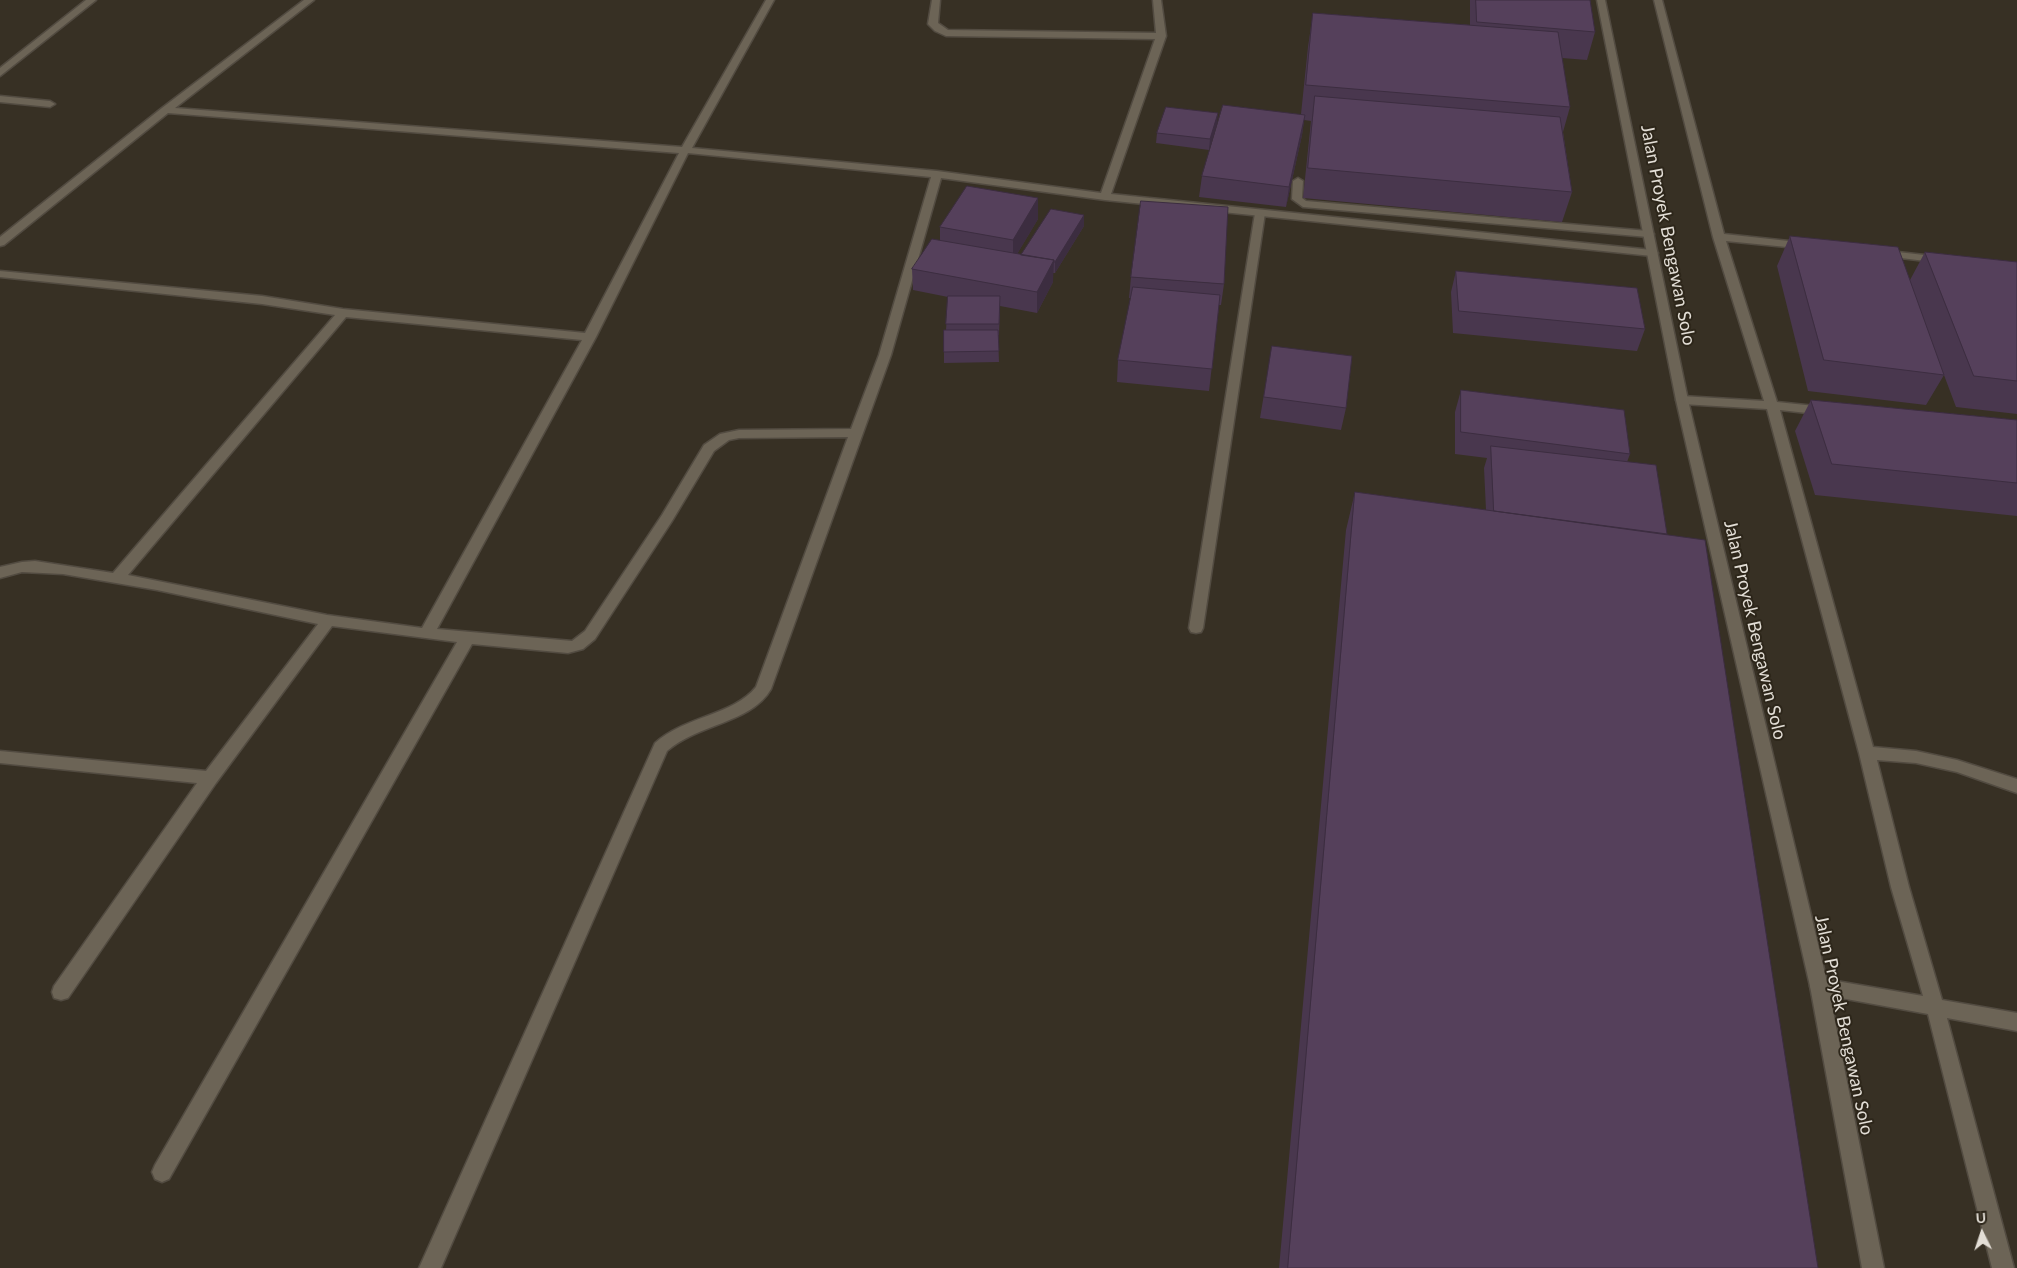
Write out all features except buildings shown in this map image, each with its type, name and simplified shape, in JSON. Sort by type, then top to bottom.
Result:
[{"type":"street","points":[[0,73],[92,0]]},
{"type":"street","points":[[0,243],[166,110],[310,0]]},
{"type":"street","points":[[427,633],[590,337],[685,150],[770,0]]},
{"type":"street","points":[[936,0],[933,24],[938,30],[946,33],[1161,36]]},
{"type":"street","points":[[1106,197],[1161,36],[1157,0]]},
{"type":"street","name":"Jalan Proyek Bengawan Solo","points":[[1601,0],[1682,400],[1819,986],[1873,1268]]},
{"type":"street","points":[[1658,0],[1719,237],[1772,405],[1867,754],[1900,888],[1935,1007],[2003,1268]]},
{"type":"street","points":[[0,99],[50,104]]},
{"type":"street","points":[[166,110],[685,150],[937,174],[1106,197],[1652,253]]},
{"type":"street","points":[[430,1268],[661,747],[677,732],[746,705],[760,695],[858,433],[884,356],[937,174]]},
{"type":"street","points":[[1298,181],[1297,199],[1303,204],[1648,234]]},
{"type":"street","points":[[1196,628],[1260,213]]},
{"type":"street","points":[[1719,237],[1818,247]]},
{"type":"street","points":[[1868,252],[1958,261]]},
{"type":"street","points":[[0,274],[262,300],[343,313],[590,337]]},
{"type":"street","points":[[117,578],[343,313]]},
{"type":"street","points":[[1682,400],[1772,405],[1840,413]]},
{"type":"street","points":[[0,573],[8,568],[26,565],[117,578],[328,620],[427,633],[568,647],[580,644],[590,635],[625,584],[709,448],[720,440],[739,434],[858,433]]},
{"type":"street","points":[[60,992],[210,778],[328,620]]},
{"type":"street","points":[[162,1172],[468,637]]},
{"type":"street","points":[[1867,754],[1916,757],[1957,766],[2017,786]]},
{"type":"street","points":[[0,757],[210,778]]},
{"type":"street","points":[[1819,986],[2017,1022]]}]
